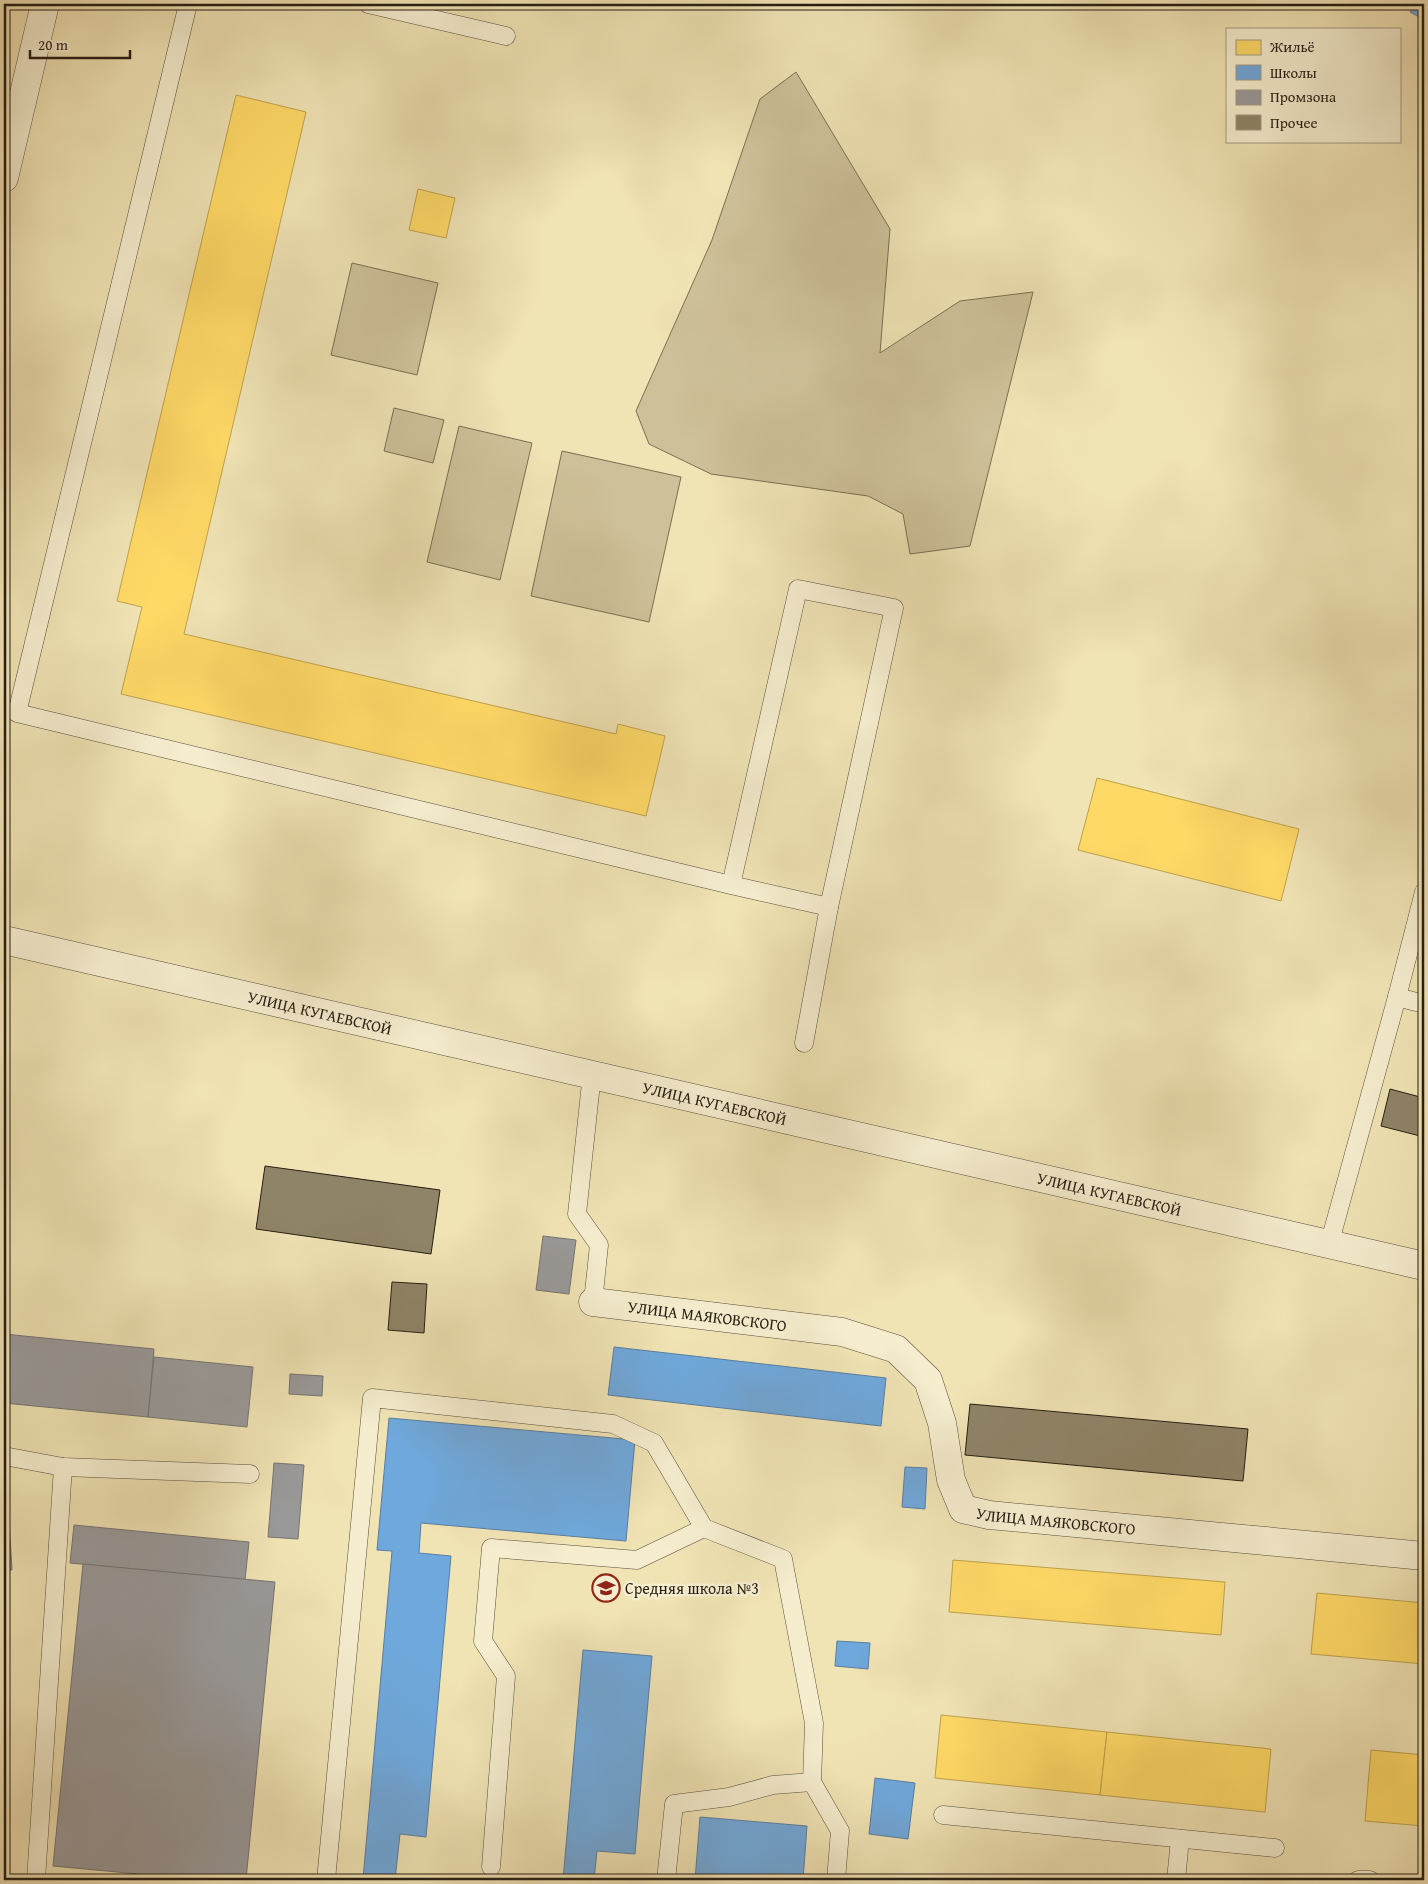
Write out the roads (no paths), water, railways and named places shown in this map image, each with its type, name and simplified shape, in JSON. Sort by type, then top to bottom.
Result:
[{"type":"street","points":[[4,178],[45,4]]},
{"type":"street","name":"УЛИЦА КУГАЕВСКОЙ","points":[[4,940],[1424,1266]]},
{"type":"street","name":"УЛИЦА МАЯКОВСКОГО","points":[[593,1302],[842,1332],[896,1349],[928,1380],[942,1422],[951,1480],[963,1509],[990,1515],[1424,1556]]},
{"type":"lane","points":[[188,4],[17,713],[829,907]]},
{"type":"lane","points":[[368,4],[506,36]]},
{"type":"lane","points":[[731,885],[798,589],[894,608],[829,907],[804,1043]]},
{"type":"lane","points":[[1329,1245],[1398,996],[1424,892]]},
{"type":"lane","points":[[1398,996],[1424,1004]]},
{"type":"lane","points":[[592,1074],[577,1214],[599,1245],[593,1302]]},
{"type":"lane","points":[[326,1880],[372,1398],[613,1424],[654,1443],[704,1528],[783,1559],[814,1723],[812,1782],[840,1831],[836,1880]]},
{"type":"lane","points":[[4,1456],[63,1467],[250,1474]]},
{"type":"lane","points":[[36,1880],[63,1467]]},
{"type":"lane","points":[[491,1867],[506,1676],[483,1641],[491,1548],[637,1560],[704,1528]]},
{"type":"lane","points":[[666,1880],[674,1804],[729,1797],[773,1785],[812,1782]]},
{"type":"lane","points":[[943,1815],[1275,1848]]},
{"type":"lane","points":[[1176,1880],[1180,1838]]},
{"type":"lane","points":[[1358,1880],[1370,1880]]},
{"type":"place","name":"Средняя школа №3","points":[[606,1588]]}]
